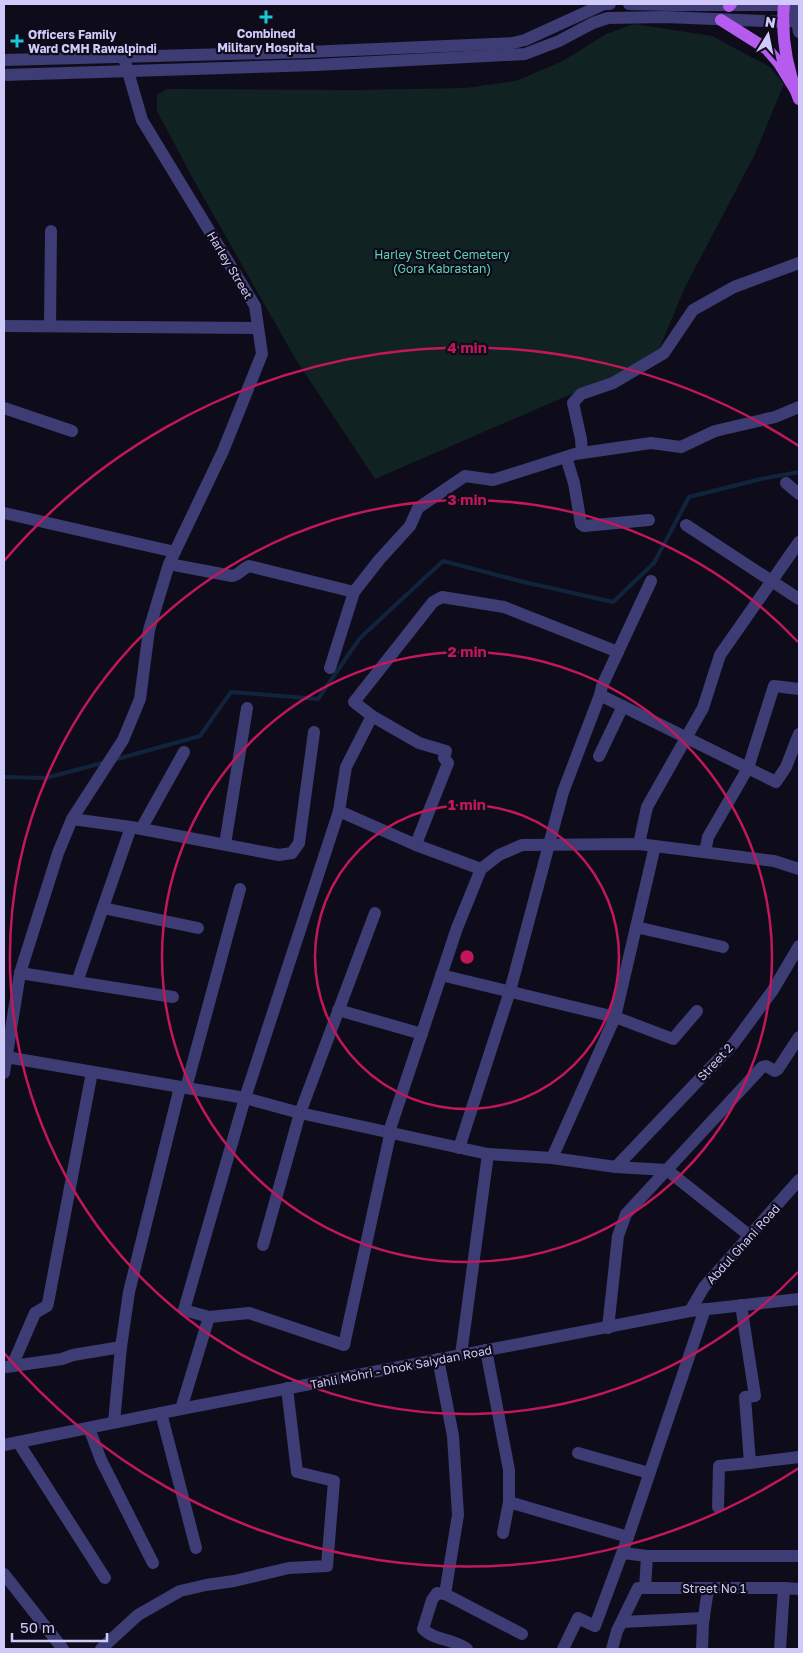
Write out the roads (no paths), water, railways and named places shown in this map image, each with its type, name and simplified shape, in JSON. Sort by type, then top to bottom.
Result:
[{"type":"main road","points":[[784,4],[783,22],[786,51],[797,94]]},
{"type":"main road","points":[[720,20],[767,49],[779,63],[797,94]]},
{"type":"street","points":[[4,60],[306,52],[513,43],[525,40],[604,4],[610,4]]},
{"type":"street","points":[[629,4],[784,4],[797,9]]},
{"type":"street","points":[[4,75],[316,65],[525,54],[559,41],[593,22],[608,18],[665,17],[783,22],[792,21],[797,9]]},
{"type":"street","points":[[797,9],[799,32]]},
{"type":"street","name":"Harley Street","points":[[4,1073],[20,973],[58,853],[72,819],[123,740],[140,698],[149,630],[172,558],[223,451],[262,354],[255,306],[142,120],[124,58]]},
{"type":"street","points":[[50,326],[52,231]]},
{"type":"street","points":[[582,453],[573,403],[581,394],[613,383],[664,354],[693,310],[734,287],[799,263]]},
{"type":"street","points":[[4,326],[257,328]]},
{"type":"street","points":[[330,668],[354,592],[379,560],[410,526],[418,508],[465,476],[493,480],[582,453],[651,443],[682,447],[715,431],[775,417],[799,407]]},
{"type":"street","points":[[4,408],[72,431]]},
{"type":"street","points":[[566,457],[574,483],[581,524],[584,526],[649,520]]},
{"type":"street","points":[[786,482],[799,494]]},
{"type":"street","points":[[4,512],[232,576],[237,575],[243,568],[249,566],[354,592]]},
{"type":"street","points":[[686,525],[799,599]]},
{"type":"street","points":[[639,844],[647,808],[703,708],[720,655],[799,542]]},
{"type":"street","points":[[459,1148],[510,991],[563,792],[602,686],[651,581]]},
{"type":"street","points":[[416,844],[448,764],[444,758],[446,751],[419,743],[372,716],[354,702],[432,602],[442,597],[504,607],[618,652]]},
{"type":"street","points":[[705,852],[708,837],[748,768],[774,686],[799,690]]},
{"type":"street","points":[[600,695],[776,782],[786,767],[799,734]]},
{"type":"street","points":[[600,756],[623,706]]},
{"type":"street","points":[[225,844],[247,708]]},
{"type":"street","points":[[372,716],[346,767],[339,812],[246,1098],[184,1310],[208,1317],[249,1313],[344,1345],[390,1135],[389,1132],[457,928],[481,869],[499,855],[522,845],[639,844],[774,861],[799,869]]},
{"type":"street","points":[[72,819],[136,828],[279,855],[292,853],[299,843],[314,732]]},
{"type":"street","points":[[77,982],[103,908],[136,828],[184,752]]},
{"type":"street","points":[[339,812],[481,869]]},
{"type":"street","points":[[552,1158],[615,1017],[655,846]]},
{"type":"street","points":[[114,1422],[121,1347],[129,1292],[183,1088],[240,889]]},
{"type":"street","points":[[103,908],[198,928]]},
{"type":"street","points":[[263,1245],[300,1113],[374,913]]},
{"type":"street","points":[[636,927],[724,947]]},
{"type":"street","name":"Street 2","points":[[616,1167],[734,1043],[773,990],[798,950]]},
{"type":"street","points":[[20,973],[173,997]]},
{"type":"street","points":[[441,975],[615,1017],[673,1039],[697,1011]]},
{"type":"street","points":[[338,1010],[422,1034]]},
{"type":"street","points":[[608,1328],[618,1236],[626,1214],[762,1067],[766,1066],[775,1071],[778,1069],[799,1037]]},
{"type":"street","points":[[6,1057],[246,1098],[300,1113],[488,1154],[552,1158],[616,1167],[667,1170],[750,1236]]},
{"type":"street","points":[[8,1367],[34,1313],[47,1306],[48,1303],[92,1072]]},
{"type":"street","points":[[460,1355],[488,1154]]},
{"type":"street","name":"Abdul Ghani Road","points":[[690,1311],[704,1288],[799,1180]]},
{"type":"street","name":"Tahli Mohri - Dhok Saiydan Road","points":[[4,1445],[287,1388],[690,1311],[799,1298]]},
{"type":"street","points":[[741,1305],[754,1396],[745,1397],[750,1463]]},
{"type":"street","points":[[563,1649],[578,1618],[595,1626],[623,1553],[705,1309]]},
{"type":"street","points":[[181,1409],[208,1317]]},
{"type":"street","points":[[8,1367],[62,1359],[73,1355],[121,1347]]},
{"type":"street","points":[[486,1350],[510,1470],[508,1502],[503,1533]]},
{"type":"street","points":[[438,1359],[453,1436],[458,1507],[445,1594]]},
{"type":"street","points":[[101,1649],[138,1615],[180,1592],[206,1584],[234,1581],[289,1568],[327,1566],[334,1481],[297,1472],[287,1388]]},
{"type":"street","points":[[161,1413],[196,1548]]},
{"type":"street","points":[[89,1428],[102,1460],[153,1563]]},
{"type":"street","points":[[18,1442],[105,1578]]},
{"type":"street","points":[[578,1453],[649,1474]]},
{"type":"street","points":[[718,1507],[719,1466],[799,1457]]},
{"type":"street","points":[[508,1502],[628,1537]]},
{"type":"street","points":[[623,1553],[647,1556],[799,1556]]},
{"type":"street","points":[[612,1649],[617,1631],[638,1588],[645,1588],[647,1556]]},
{"type":"street","points":[[4,1574],[63,1649]]},
{"type":"street","name":"Street No 1","points":[[645,1588],[799,1589]]},
{"type":"street","points":[[780,1649],[784,1588]]},
{"type":"street","points":[[702,1649],[708,1589]]},
{"type":"street","points":[[467,1649],[450,1640],[430,1635],[423,1629],[432,1600],[437,1593],[445,1594],[522,1634]]},
{"type":"street","points":[[622,1622],[704,1618]]},
{"type":"waterway","points":[[117,759],[200,736],[231,692],[318,699],[360,638],[443,561],[613,602],[654,563],[689,497],[761,479],[799,472]]},
{"type":"waterway","points":[[4,777],[46,778],[102,763]]},
{"type":"place","name":"Combined Military Hospital","points":[[266,17]]},
{"type":"place","name":"Officers Family Ward CMH Rawalpindi","points":[[17,41]]},
{"type":"park label","name":"Harley Street Cemetery (Gora Kabrastan)","points":[[442,261]]}]
